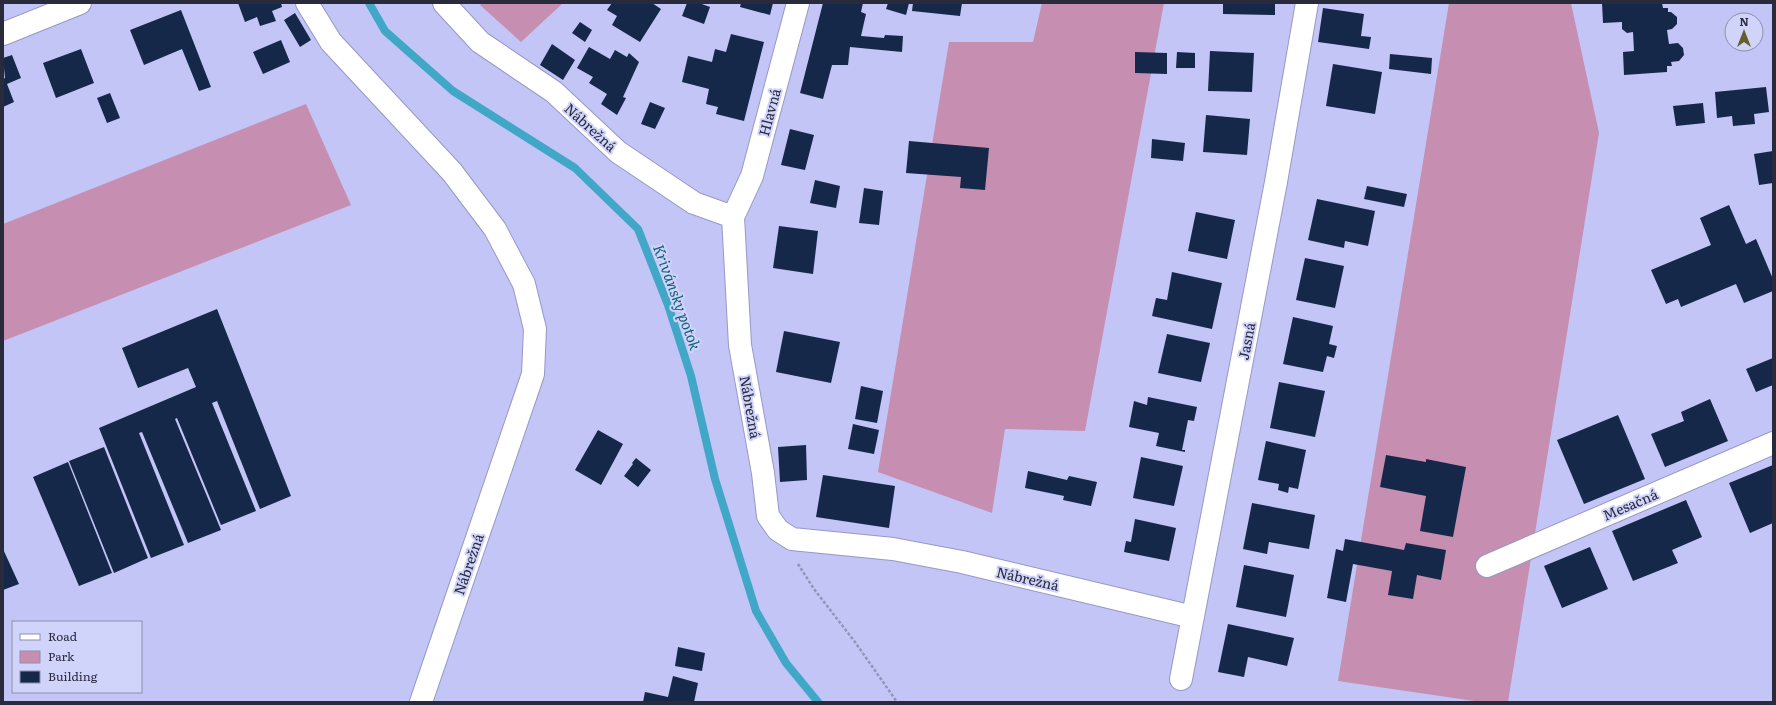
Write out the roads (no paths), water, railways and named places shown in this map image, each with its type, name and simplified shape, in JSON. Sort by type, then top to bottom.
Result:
[{"type":"street","points":[[3,34],[80,3]]},
{"type":"street","name":"Nábrežná","points":[[307,3],[331,42],[452,172],[495,229],[524,284],[535,329],[533,374],[421,702]]},
{"type":"street","name":"Nábrežná","points":[[444,3],[480,42],[554,92],[618,152],[694,203],[733,217],[740,345],[763,474],[768,516],[778,530],[792,539],[892,549],[962,562],[1193,617]]},
{"type":"street","name":"Hlavná","points":[[733,217],[752,176],[798,3]]},
{"type":"street","name":"Jasná","points":[[1181,679],[1276,182],[1307,3]]},
{"type":"street","name":"Mesačná","points":[[1487,566],[1773,443]]},
{"type":"waterway","name":"Krivánsky potok","points":[[369,3],[385,31],[453,91],[575,168],[638,229],[668,305],[691,376],[715,479],[756,611],[786,663],[818,702]]}]
